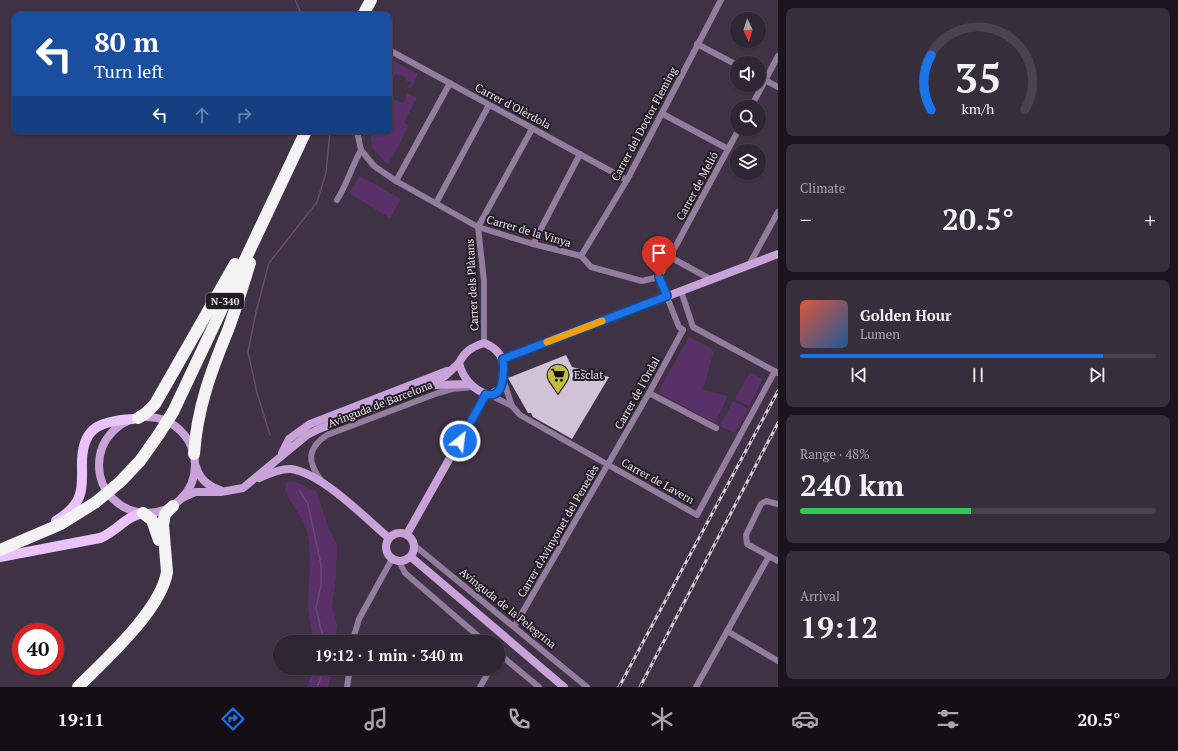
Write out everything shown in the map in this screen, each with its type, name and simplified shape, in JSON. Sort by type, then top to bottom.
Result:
[{"type":"highway","points":[[365,12],[371,0]]},
{"type":"highway","name":"N-340","points":[[0,550],[61,524],[96,502],[120,482],[140,461],[172,412],[305,134]]},
{"type":"highway","points":[[136,418],[146,413],[155,404],[173,369],[277,191]]},
{"type":"highway","points":[[194,457],[197,419],[208,378],[237,306],[251,261],[277,191]]},
{"type":"highway","points":[[78,687],[126,638],[156,600],[166,579],[167,572],[163,519],[177,502]]},
{"type":"highway","points":[[73,687],[146,602],[156,586],[161,557],[158,537],[152,520],[143,513]]},
{"type":"main road","points":[[0,545],[56,521],[71,509],[80,496],[82,485],[82,450],[87,436],[94,428],[104,423],[136,418]]},
{"type":"main road","points":[[0,557],[100,538],[111,533],[135,516],[143,513]]},
{"type":"street","name":"Carrer del Doctor Fleming","points":[[581,256],[627,180],[663,114],[697,44],[721,0]]},
{"type":"street","points":[[697,44],[730,62]]},
{"type":"street","name":"Carrer d'Olèrdola","points":[[392,52],[627,180]]},
{"type":"street","points":[[766,73],[778,56]]},
{"type":"street","points":[[766,81],[778,87]]},
{"type":"street","points":[[396,181],[450,83]]},
{"type":"street","points":[[436,203],[489,105]]},
{"type":"street","points":[[663,114],[728,148]]},
{"type":"street","points":[[478,227],[532,128]]},
{"type":"street","points":[[337,200],[361,150],[358,134]]},
{"type":"street","name":"Carrer de Melió","points":[[659,277],[735,136]]},
{"type":"street","name":"Carrer de la Vinya","points":[[361,150],[374,166],[396,181],[478,227],[533,244],[581,256],[591,267],[642,281],[659,277]]},
{"type":"street","points":[[533,244],[580,154]]},
{"type":"street","points":[[749,266],[778,212]]},
{"type":"street","name":"Carrer dels Plàtans","points":[[478,227],[484,281],[484,343]]},
{"type":"street","points":[[503,359],[778,254]]},
{"type":"street","points":[[670,257],[712,280]]},
{"type":"street","points":[[659,277],[679,327],[683,330],[693,327]]},
{"type":"street","points":[[681,291],[693,327],[777,372]]},
{"type":"street","name":"Carrer de l'Ordal","points":[[608,464],[683,330]]},
{"type":"street","points":[[281,455],[289,439],[310,424],[438,374],[458,364],[464,354],[471,348],[484,343],[496,349],[503,359],[503,379],[500,389],[496,394],[488,395],[472,385],[458,364]]},
{"type":"street","name":"Avinguda de Barcelona","points":[[252,480],[307,435],[431,385],[445,376],[458,364]]},
{"type":"street","name":"Carrer de Lavern","points":[[488,395],[512,406],[520,415],[697,515],[777,372]]},
{"type":"street","points":[[503,379],[512,406]]},
{"type":"street","name":"Avinguda de Barcelona","points":[[431,385],[453,383],[472,385]]},
{"type":"street","name":"Avinguda de Barcelona","points":[[323,483],[314,470],[311,461],[314,446],[324,437],[438,393],[472,385]]},
{"type":"street","points":[[649,393],[716,428]]},
{"type":"street","points":[[407,534],[488,395]]},
{"type":"street","points":[[229,491],[211,486],[202,480],[197,472],[188,440],[176,427],[161,419],[136,418],[120,425],[106,440],[100,454],[98,470],[104,489],[110,497],[127,509],[143,513],[157,512],[195,492],[229,491],[243,488],[252,480],[272,472],[290,469],[306,473],[323,483],[389,538]]},
{"type":"street","points":[[177,502],[193,478],[194,457]]},
{"type":"street","name":"Carrer d'Avinyonet del Penedès","points":[[514,627],[608,464]]},
{"type":"street","points":[[778,504],[766,501],[761,504],[746,535],[747,544],[778,560]]},
{"type":"street","points":[[407,534],[396,533],[389,538],[386,549],[405,573],[477,635]]},
{"type":"street","points":[[354,635],[359,619],[396,560],[411,557],[414,545],[407,534]]},
{"type":"street","name":"Avinguda de la Pelegrina","points":[[414,545],[587,687]]},
{"type":"street","points":[[696,687],[769,556]]},
{"type":"street","name":"Avinguda de la Pelegrina","points":[[411,557],[564,687]]},
{"type":"street","points":[[727,631],[778,660]]},
{"type":"street","points":[[505,660],[539,687]]},
{"type":"street","points":[[347,687],[349,675]]},
{"type":"street","points":[[480,687],[487,675]]},
{"type":"shaded area","points":[[392,60],[418,74],[411,88],[409,87],[411,82],[405,80],[406,77],[396,74],[394,77],[392,76]]},
{"type":"shaded area","points":[[407,93],[417,98],[404,122],[409,126],[388,165],[372,147],[370,134],[392,134],[392,99],[404,103]]},
{"type":"shaded area","points":[[360,176],[401,199],[390,218],[349,193]]},
{"type":"shaded area","points":[[689,337],[714,350],[703,390],[728,396],[715,423],[658,392]]},
{"type":"shaded area","points":[[750,372],[763,379],[749,406],[735,399]]},
{"type":"shaded area","points":[[733,401],[748,409],[735,433],[720,426]]},
{"type":"shaded area","points":[[294,481],[316,491],[329,529],[337,545],[336,579],[332,606],[337,625],[336,635],[312,635],[308,608],[310,557],[309,539],[302,518],[286,492],[285,486],[287,482]]},
{"type":"shaded area","points":[[311,675],[331,675],[328,687],[307,687]]},
{"type":"building","name":"Esclat","points":[[566,355],[572,367],[609,377],[572,439],[533,417],[531,413],[528,413],[508,378]]},
{"type":"waterway","points":[[295,0],[301,12]]},
{"type":"waterway","points":[[270,435],[257,393],[248,352],[256,312],[269,263],[317,202],[326,173],[330,134]]},
{"type":"waterway","points":[[300,491],[308,504],[321,565],[321,586],[316,608],[322,635]]},
{"type":"waterway","points":[[317,687],[322,675]]},
{"type":"railway","points":[[619,687],[778,391]]},
{"type":"railway","points":[[640,687],[778,423]]},
{"type":"slow traffic","points":[[547,342],[602,321]]},
{"type":"place","name":"Esclat","points":[[558,394]]},
{"type":"route","points":[[460,441],[486,394],[490,396],[496,394],[500,389],[503,379],[503,359],[667,296],[659,277]]}]
